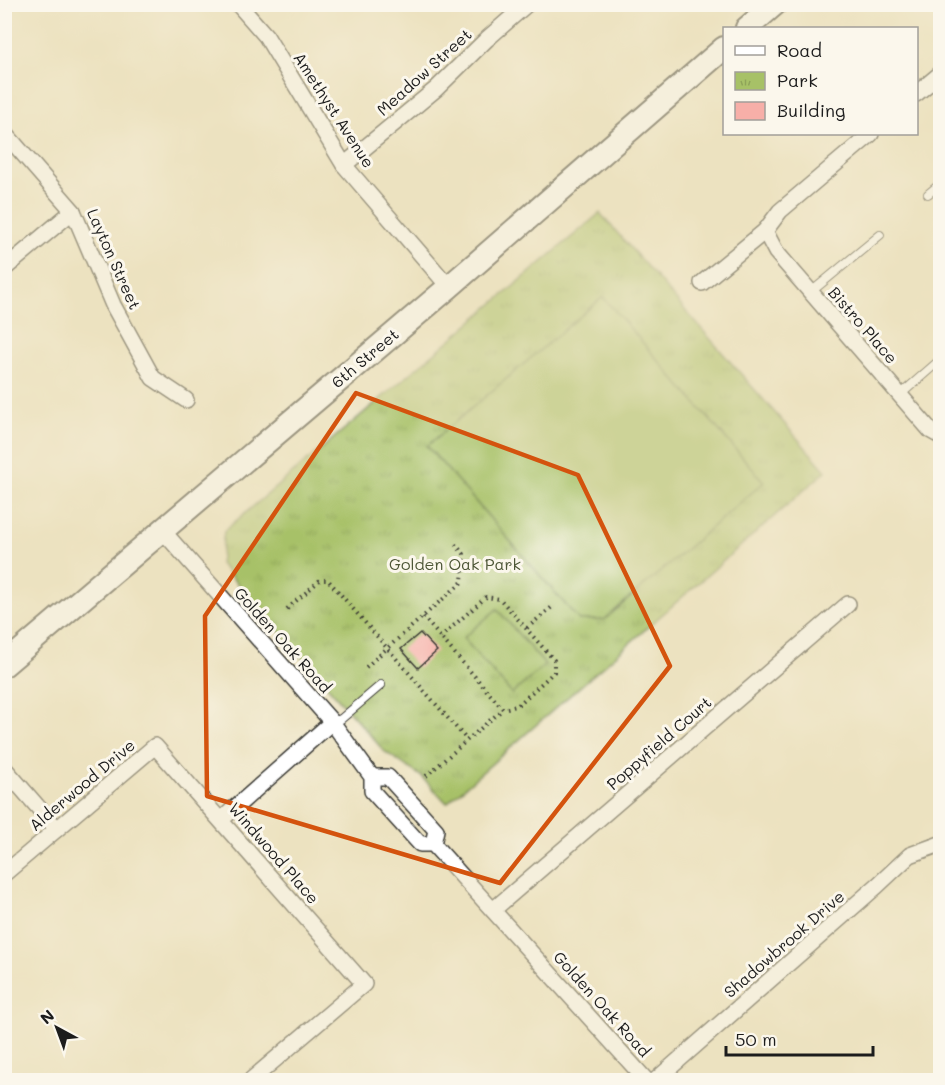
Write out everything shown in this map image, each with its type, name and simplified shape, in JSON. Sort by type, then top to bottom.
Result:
[{"type":"main road","points":[[748,27],[775,4]]},
{"type":"main road","name":"6th Street","points":[[4,665],[449,287],[723,49]]},
{"type":"street","name":"Amethyst Avenue","points":[[238,4],[266,36],[344,165],[449,287]]},
{"type":"street","name":"Meadow Street","points":[[344,165],[436,89],[527,4]]},
{"type":"street","points":[[918,92],[940,74]]},
{"type":"street","name":"Layton Street","points":[[4,132],[73,211],[113,305],[153,378],[186,400]]},
{"type":"street","points":[[702,283],[765,231],[780,211],[870,135]]},
{"type":"street","points":[[4,269],[73,211]]},
{"type":"street","name":"Bistro Place","points":[[765,231],[776,252],[931,431],[940,436]]},
{"type":"street","name":"Golden Oak Road","points":[[162,530],[332,722],[372,777],[372,791],[420,844],[433,844],[646,1080]]},
{"type":"street","name":"Poppyfield Court","points":[[493,910],[848,604]]},
{"type":"street","points":[[221,820],[332,722]]},
{"type":"street","name":"Windwood Place","points":[[155,746],[364,984],[251,1080]]},
{"type":"street","name":"Alderwood Drive","points":[[4,874],[155,746]]},
{"type":"street","points":[[4,768],[57,829]]},
{"type":"street","name":"Golden Oak Road","points":[[372,777],[388,777],[435,831],[433,844]]},
{"type":"street","points":[[396,818],[412,804]]},
{"type":"street","name":"Shadowbrook Drive","points":[[656,1080],[910,855],[940,844]]},
{"type":"lane","points":[[928,195],[940,184]]},
{"type":"lane","points":[[811,292],[880,235]]},
{"type":"lane","points":[[900,395],[940,360]]},
{"type":"lane","points":[[332,722],[341,719],[381,685]]},
{"type":"path","points":[[366,667],[462,582],[464,554],[452,542]]},
{"type":"path","points":[[287,609],[320,580],[328,580],[467,740]]},
{"type":"path","points":[[426,776],[503,709],[517,706],[554,672],[554,660],[500,599],[486,597],[441,637]]},
{"type":"path","points":[[527,628],[552,607]]},
{"type":"path","points":[[423,617],[503,709]]},
{"type":"highlighted area","points":[[356,393],[578,475],[670,666],[500,883],[207,796],[205,616]]},
{"type":"green space","name":"Golden Oak Park","points":[[600,213],[826,471],[447,803],[422,777],[384,751],[220,564],[224,531]]},
{"type":"green space","points":[[603,297],[764,482],[604,620],[579,620],[427,446]]},
{"type":"green space","points":[[497,609],[545,665],[512,694],[463,638]]},
{"type":"building","points":[[420,633],[437,651],[418,668],[401,649]]}]
